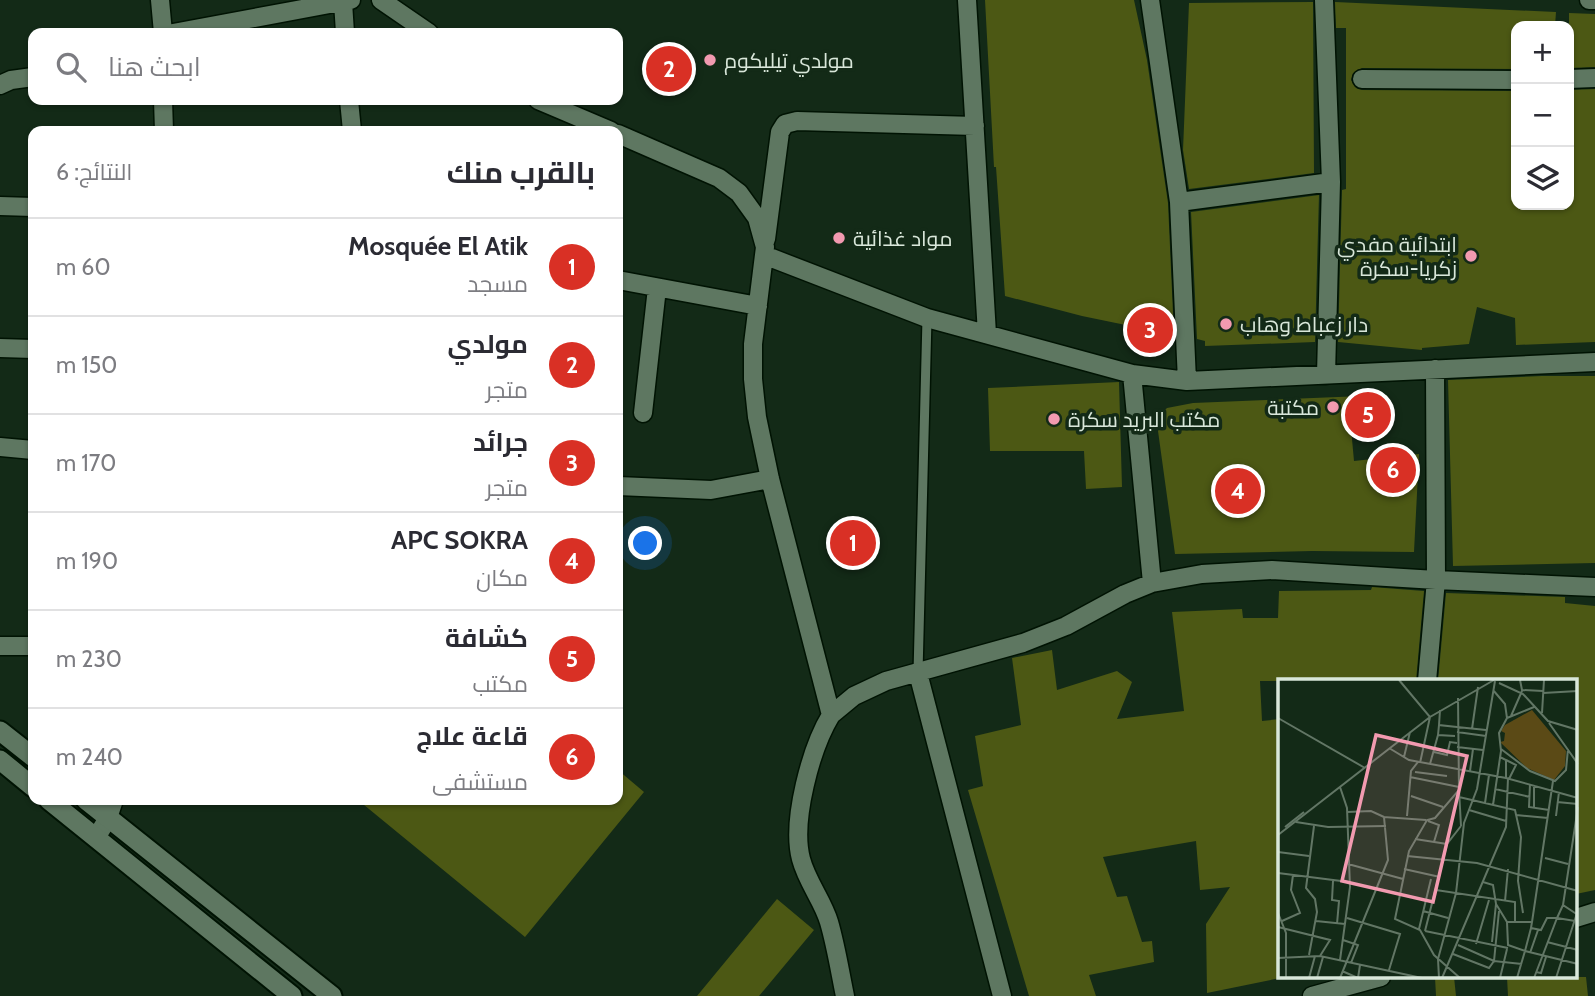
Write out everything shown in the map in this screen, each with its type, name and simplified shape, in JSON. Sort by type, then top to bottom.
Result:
[{"type":"street","points":[[160,0],[163,28]]},
{"type":"street","points":[[381,0],[422,28]]},
{"type":"street","points":[[967,0],[987,334]]},
{"type":"street","points":[[1150,0],[1179,202],[1187,381]]},
{"type":"street","points":[[1324,0],[1331,182],[1326,375]]},
{"type":"street","points":[[1589,0],[1595,0]]},
{"type":"street","points":[[200,28],[347,1],[345,28]]},
{"type":"street","points":[[0,85],[28,78]]},
{"type":"street","points":[[1574,79],[1595,78]]},
{"type":"street","points":[[1362,79],[1511,80]]},
{"type":"street","points":[[163,105],[164,126]]},
{"type":"street","points":[[349,105],[352,126]]},
{"type":"street","points":[[548,105],[589,126]]},
{"type":"street","points":[[831,715],[769,479],[753,379],[753,344],[780,132],[785,124],[797,121],[975,126]]},
{"type":"street","points":[[623,136],[719,178],[739,193],[757,218],[765,251]]},
{"type":"street","points":[[1179,202],[1331,182]]},
{"type":"street","points":[[0,206],[28,207]]},
{"type":"street","points":[[765,251],[927,318],[1132,374],[1187,381],[1595,362]]},
{"type":"street","points":[[623,281],[758,306]]},
{"type":"street","points":[[643,413],[657,288]]},
{"type":"street","points":[[0,348],[28,349]]},
{"type":"street","points":[[1427,679],[1436,580],[1435,369]]},
{"type":"street","points":[[1132,374],[1152,583]]},
{"type":"street","points":[[0,447],[28,450]]},
{"type":"street","points":[[623,486],[711,490],[769,479]]},
{"type":"street","points":[[845,996],[829,920],[812,889],[800,857],[797,823],[820,732],[831,715],[854,696],[886,681],[1023,643],[1066,626],[1125,594],[1152,583],[1202,574],[1272,570],[1595,587]]},
{"type":"street","points":[[0,646],[28,646]]},
{"type":"street","points":[[918,673],[1002,996]]},
{"type":"street","points":[[0,731],[28,753]]},
{"type":"street","points":[[0,760],[28,783]]},
{"type":"street","points":[[54,805],[292,996]]},
{"type":"street","points":[[96,838],[111,809],[332,996]]},
{"type":"street","points":[[1312,996],[1377,978]]},
{"type":"lane","points":[[918,673],[927,318]]},
{"type":"building","points":[[985,0],[1134,0],[1147,60],[1168,203],[1174,335],[1082,316],[1005,296],[994,167]]},
{"type":"building","points":[[1313,2],[1314,173],[1189,189],[1183,150],[1189,3]]},
{"type":"building","name":"ابتدائية مفدي زكريا-سكرة","points":[[1335,2],[1556,12],[1555,21],[1511,21],[1511,69],[1362,68],[1353,73],[1351,80],[1356,88],[1362,90],[1511,91],[1511,210],[1574,210],[1574,90],[1595,89],[1595,342],[1516,345],[1515,318],[1477,307],[1469,344],[1422,350],[1338,342],[1342,190],[1346,189],[1346,28],[1336,28]]},
{"type":"building","points":[[1569,13],[1595,14],[1595,67],[1574,68],[1574,21],[1569,21]]},
{"type":"building","points":[[1319,195],[1315,342],[1205,346],[1205,341],[1197,339],[1191,212]]},
{"type":"building","points":[[1595,376],[1595,563],[1453,566],[1448,380]]},
{"type":"building","name":"مكتب البريد سكرة","points":[[1119,382],[1122,487],[1086,489],[1084,451],[990,451],[988,388]]},
{"type":"building","points":[[1387,395],[1387,414],[1350,417],[1354,461],[1419,454],[1414,552],[1175,554],[1158,431],[1159,416],[1167,408],[1193,403]]},
{"type":"building","points":[[1372,587],[1424,591],[1416,679],[1260,681],[1262,721],[1278,719],[1280,978],[1207,993],[1206,924],[1230,887],[1200,890],[1196,841],[1103,857],[1117,897],[1127,896],[1142,942],[1152,941],[1154,962],[1089,975],[1096,996],[1029,996],[968,790],[983,786],[975,736],[1021,725],[1012,658],[1052,650],[1057,690],[1117,671],[1132,682],[1117,719],[1184,711],[1172,612],[1242,609],[1243,618],[1278,618],[1279,591],[1371,590]]},
{"type":"building","points":[[1446,593],[1565,597],[1565,603],[1595,606],[1595,890],[1578,894],[1578,679],[1438,679]]},
{"type":"building","points":[[623,774],[644,792],[525,937],[364,805],[623,805]]},
{"type":"building","points":[[777,899],[814,930],[759,996],[697,996]]},
{"type":"building","points":[[1586,977],[1588,996],[1508,996],[1507,978]]},
{"type":"building","points":[[1435,978],[1454,978],[1456,996],[1436,996]]},
{"type":"place","name":"مولدي تيليكوم","points":[[710,60]]},
{"type":"place","name":"مولدي","points":[[669,69]]},
{"type":"place","name":"مواد غذائية","points":[[839,238]]},
{"type":"place","name":"ابتدائية مفدي زكريا-سكرة","points":[[1471,256]]},
{"type":"place","name":"دار زعباط وهاب","points":[[1226,324]]},
{"type":"place","name":"جرائد","points":[[1150,330]]},
{"type":"place","name":"مكتبة","points":[[1333,407]]},
{"type":"place","name":"كشافة","points":[[1368,415]]},
{"type":"place","name":"مكتب البريد سكرة","points":[[1054,419]]},
{"type":"place","name":"قاعة علاج","points":[[1393,470]]},
{"type":"place","name":"APC SOKRA","points":[[1238,491]]},
{"type":"place","name":"Mosquée El Atik","points":[[853,543]]}]
